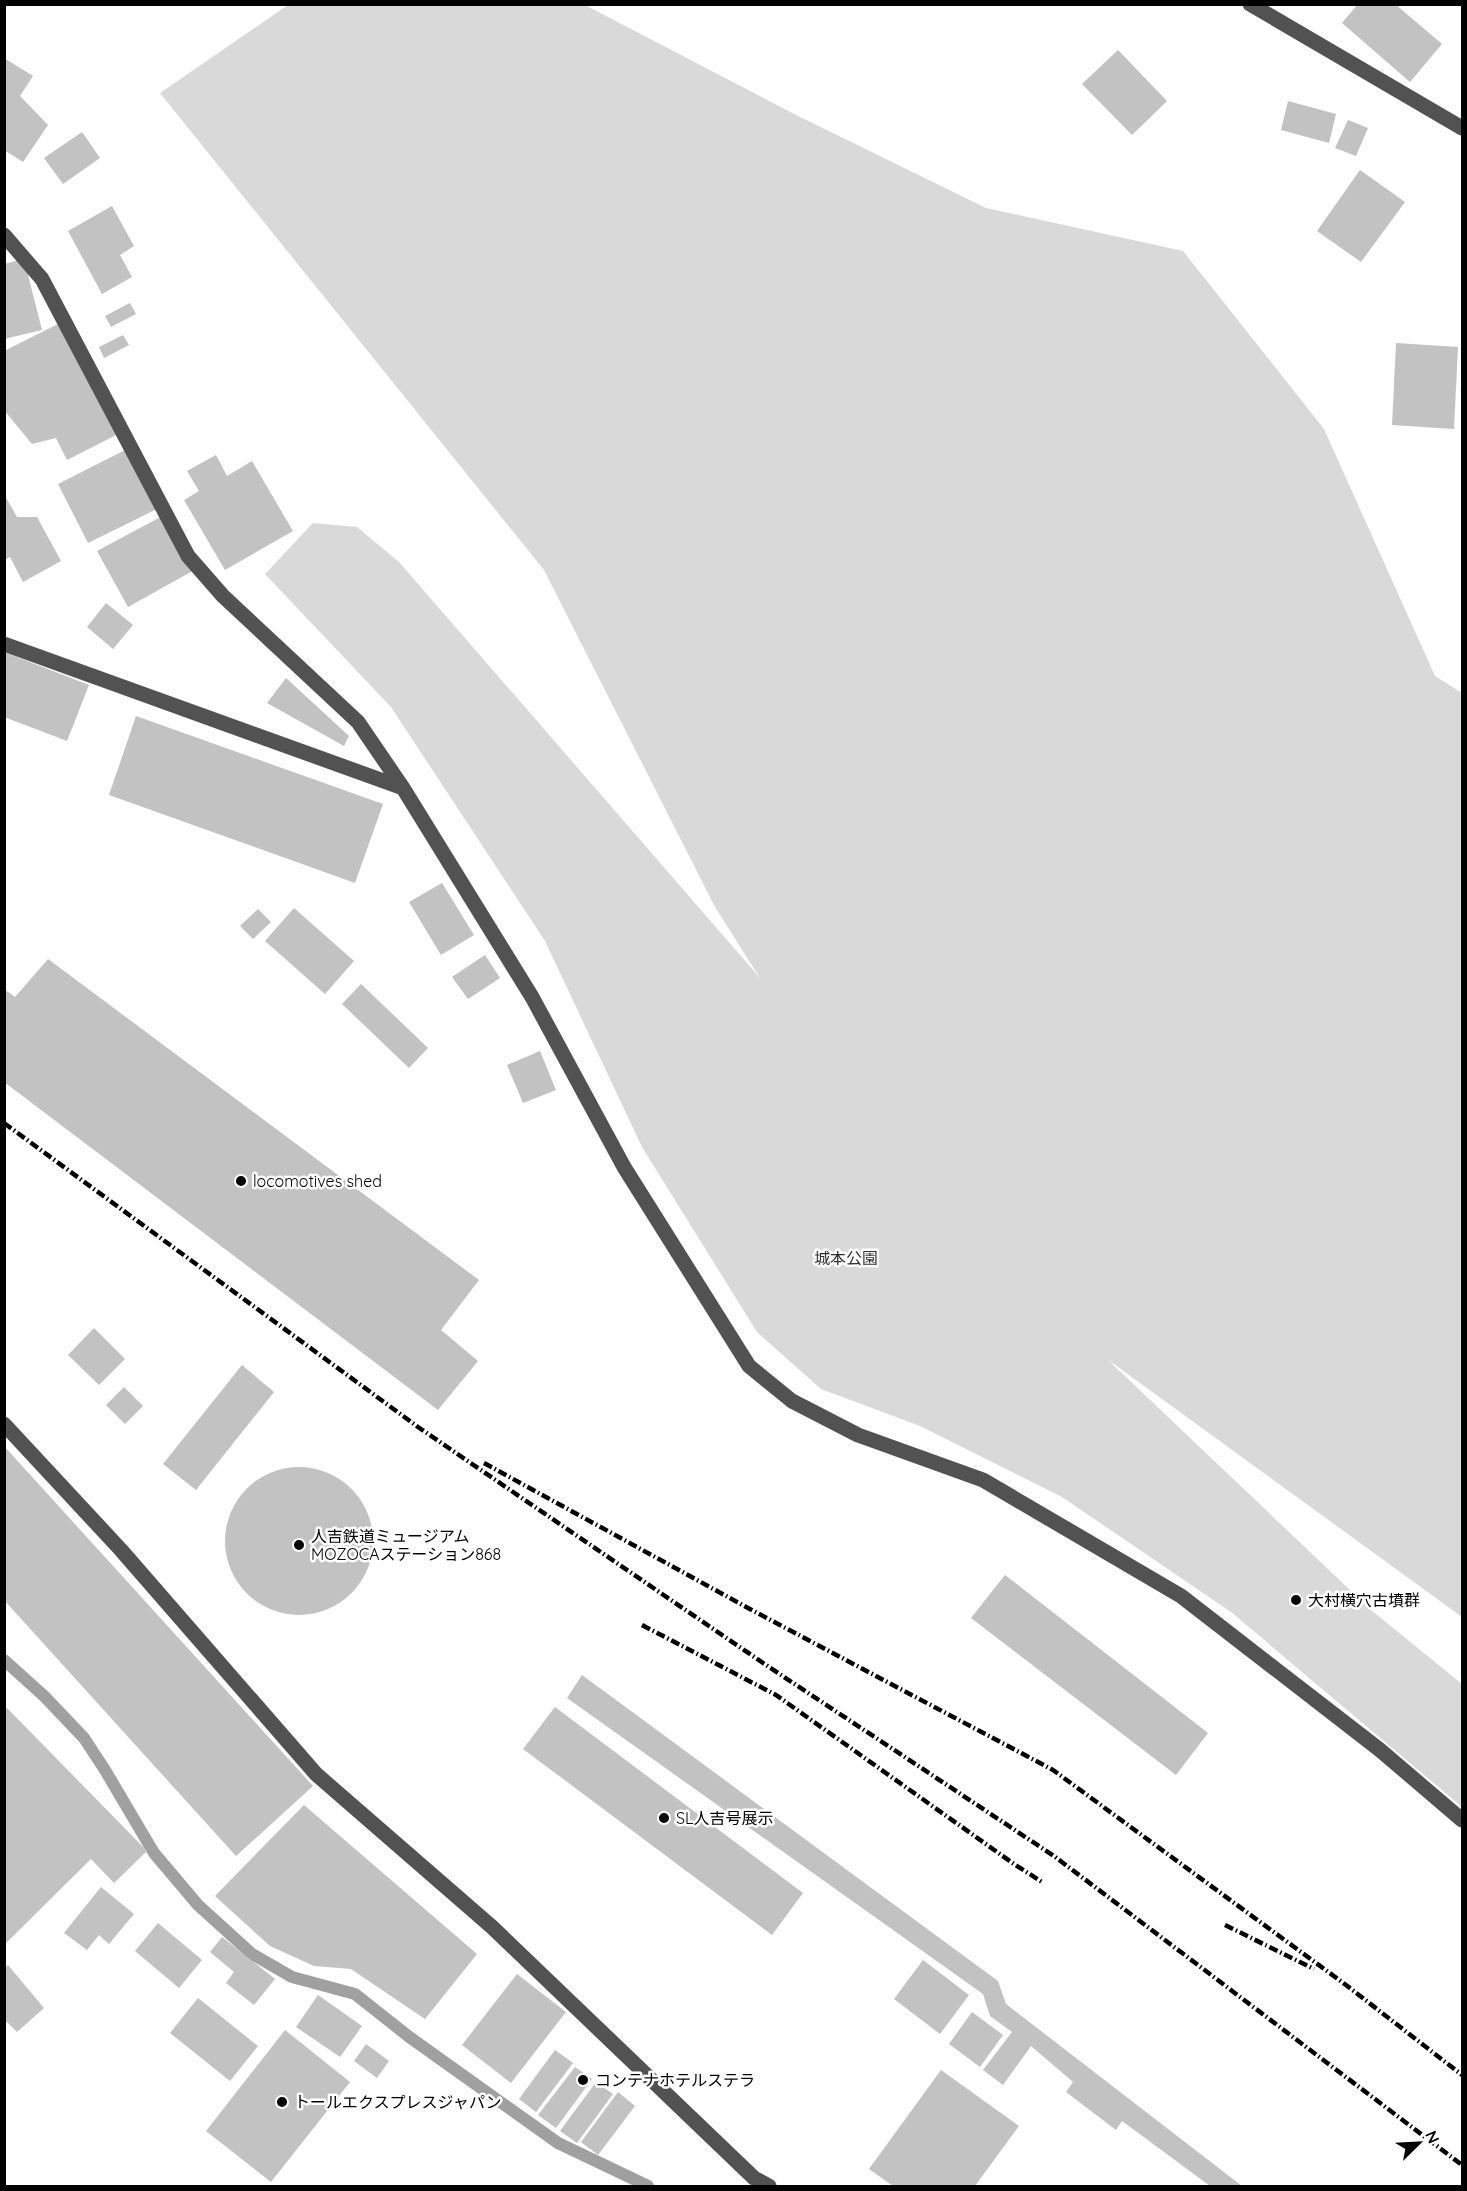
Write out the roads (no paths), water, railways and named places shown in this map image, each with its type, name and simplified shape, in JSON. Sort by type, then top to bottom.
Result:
[{"type":"street","points":[[1250,4],[1462,128]]},
{"type":"street","points":[[4,235],[42,279],[188,556],[224,596],[358,722],[403,788],[532,997],[624,1167],[749,1366],[792,1401],[858,1436],[983,1480],[1181,1596],[1380,1750],[1462,1820]]},
{"type":"street","points":[[4,644],[403,788]]},
{"type":"street","points":[[4,1424],[121,1550],[316,1774],[492,1927],[754,2178],[769,2187]]},
{"type":"waterway","points":[[4,1660],[44,1696],[84,1738],[154,1853],[198,1905],[252,1954],[292,1977],[355,1994],[408,2036],[558,2143],[648,2186]]},
{"type":"railway","points":[[4,1123],[418,1427],[763,1663],[1054,1856],[1462,2165]]},
{"type":"railway","points":[[484,1463],[748,1608],[1053,1770],[1346,1985],[1462,2075]]},
{"type":"railway","points":[[642,1625],[776,1695],[1042,1882]]},
{"type":"railway","points":[[1225,1925],[1314,1969]]},
{"type":"place","name":"locomotives shed","points":[[241,1181]]},
{"type":"place","name":"人吉鉄道ミュージアム MOZOCAステーション868","points":[[299,1545]]},
{"type":"place","name":"大村横穴古墳群","points":[[1296,1600]]},
{"type":"place","name":"SL人吉号展示","points":[[664,1818]]},
{"type":"place","name":"コンテナホテルステラ","points":[[583,2080]]},
{"type":"place","name":"トールエクスプレスジャパン","points":[[282,2102]]},
{"type":"park label","name":"城本公園","points":[[846,1258]]}]
